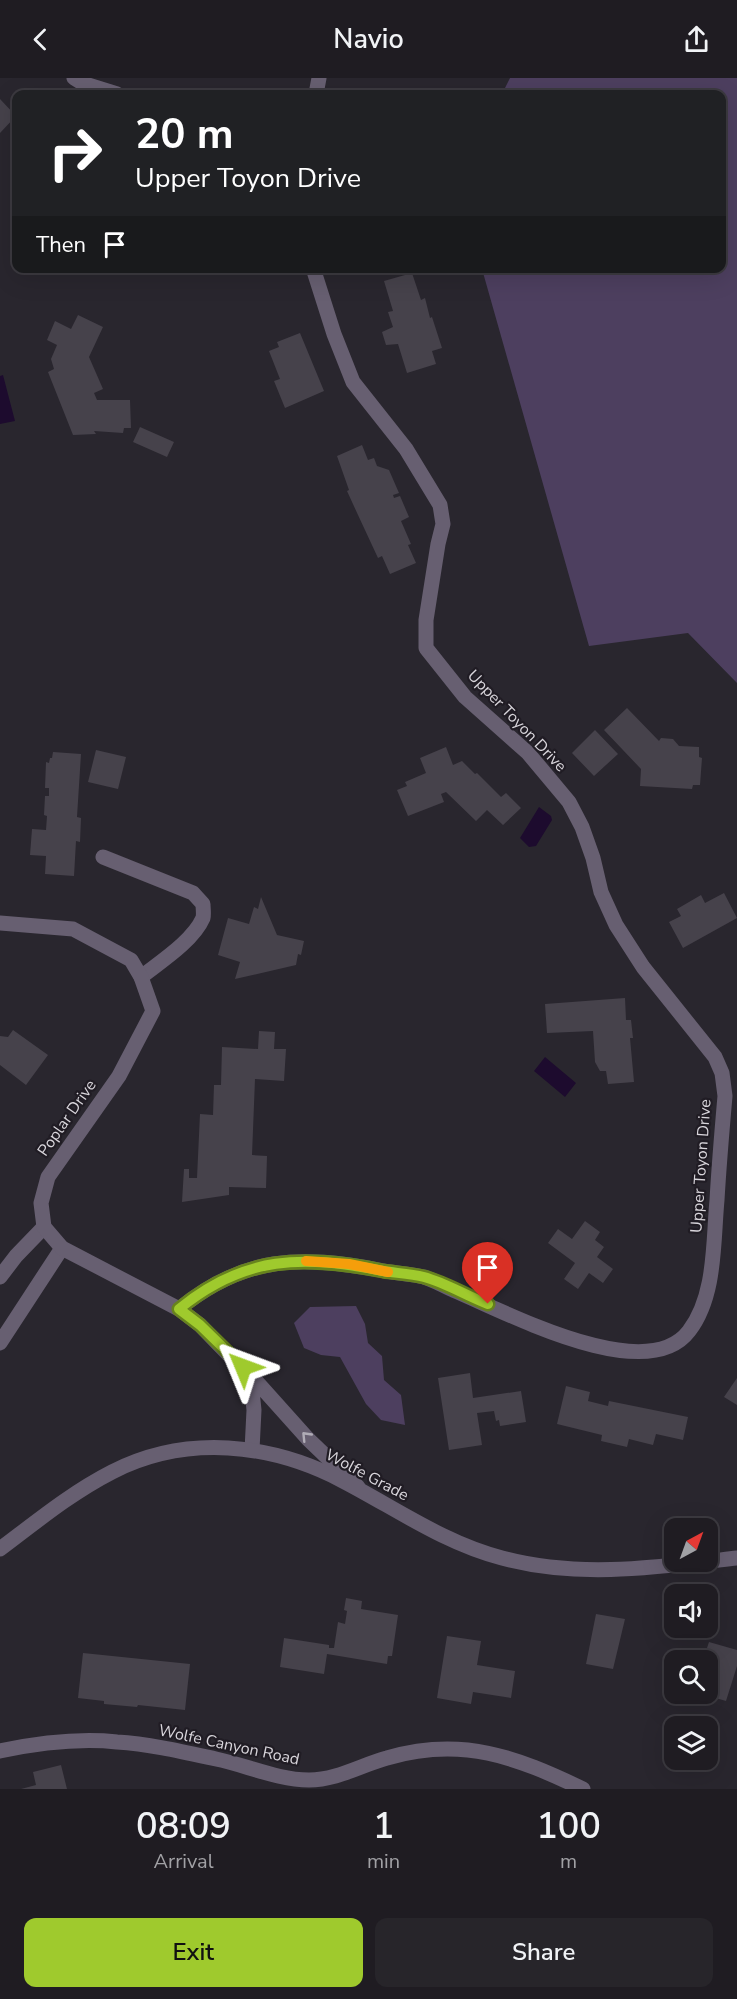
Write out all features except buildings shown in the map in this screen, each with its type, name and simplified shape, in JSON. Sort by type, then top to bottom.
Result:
[{"type":"street","points":[[74,78],[104,90]]},
{"type":"street","name":"Upper Toyon Drive","points":[[179,1309],[214,1283],[254,1267],[301,1260],[349,1264],[423,1277],[578,1342],[626,1352],[656,1352],[673,1346],[688,1332],[700,1311],[708,1288],[725,1096],[722,1073],[716,1056],[643,967],[615,925],[601,892],[593,858],[582,827],[569,802],[528,753],[465,697],[426,648],[426,620],[443,524],[440,505],[406,449],[353,382],[334,334],[315,273]]},
{"type":"street","points":[[103,857],[193,893],[203,904],[204,916],[193,932],[175,950],[141,977]]},
{"type":"street","name":"Poplar Drive","points":[[0,923],[73,929],[131,960],[141,977],[153,1011],[119,1076],[48,1177],[41,1203],[44,1227]]},
{"type":"street","points":[[0,1277],[16,1256],[44,1227],[62,1248],[179,1309],[200,1325],[269,1394],[315,1446],[362,1491]]},
{"type":"street","points":[[0,1343],[62,1248]]},
{"type":"street","points":[[230,1355],[244,1374],[252,1391],[254,1410],[252,1450]]},
{"type":"street","name":"Wolfe Grade","points":[[0,1549],[80,1490],[114,1471],[186,1449],[221,1447],[252,1450],[304,1462],[458,1542],[518,1562],[571,1568],[609,1569],[737,1558]]},
{"type":"street","name":"Wolfe Canyon Road","points":[[0,1750],[48,1744],[115,1741],[216,1759],[309,1780],[334,1777],[384,1759],[418,1750],[469,1749],[506,1757],[583,1789]]},
{"type":"shaded area","points":[[510,78],[737,78],[737,683],[688,633],[589,646],[483,273],[726,273],[726,90],[504,90]]},
{"type":"shaded area","points":[[3,375],[15,421],[0,424],[0,376]]},
{"type":"shaded area","points":[[539,807],[551,816],[552,820],[536,846],[529,847],[520,838]]},
{"type":"shaded area","points":[[545,1057],[576,1083],[565,1097],[534,1071]]},
{"type":"shaded area","points":[[356,1306],[365,1324],[368,1343],[382,1356],[384,1380],[401,1395],[405,1425],[381,1420],[366,1404],[340,1357],[321,1355],[304,1348],[294,1323],[310,1307]]},
{"type":"slow traffic","points":[[306,1261],[349,1264],[388,1272]]},
{"type":"route","points":[[243,1367],[200,1325],[179,1309],[214,1283],[254,1267],[301,1260],[349,1264],[423,1277],[488,1304]]}]
